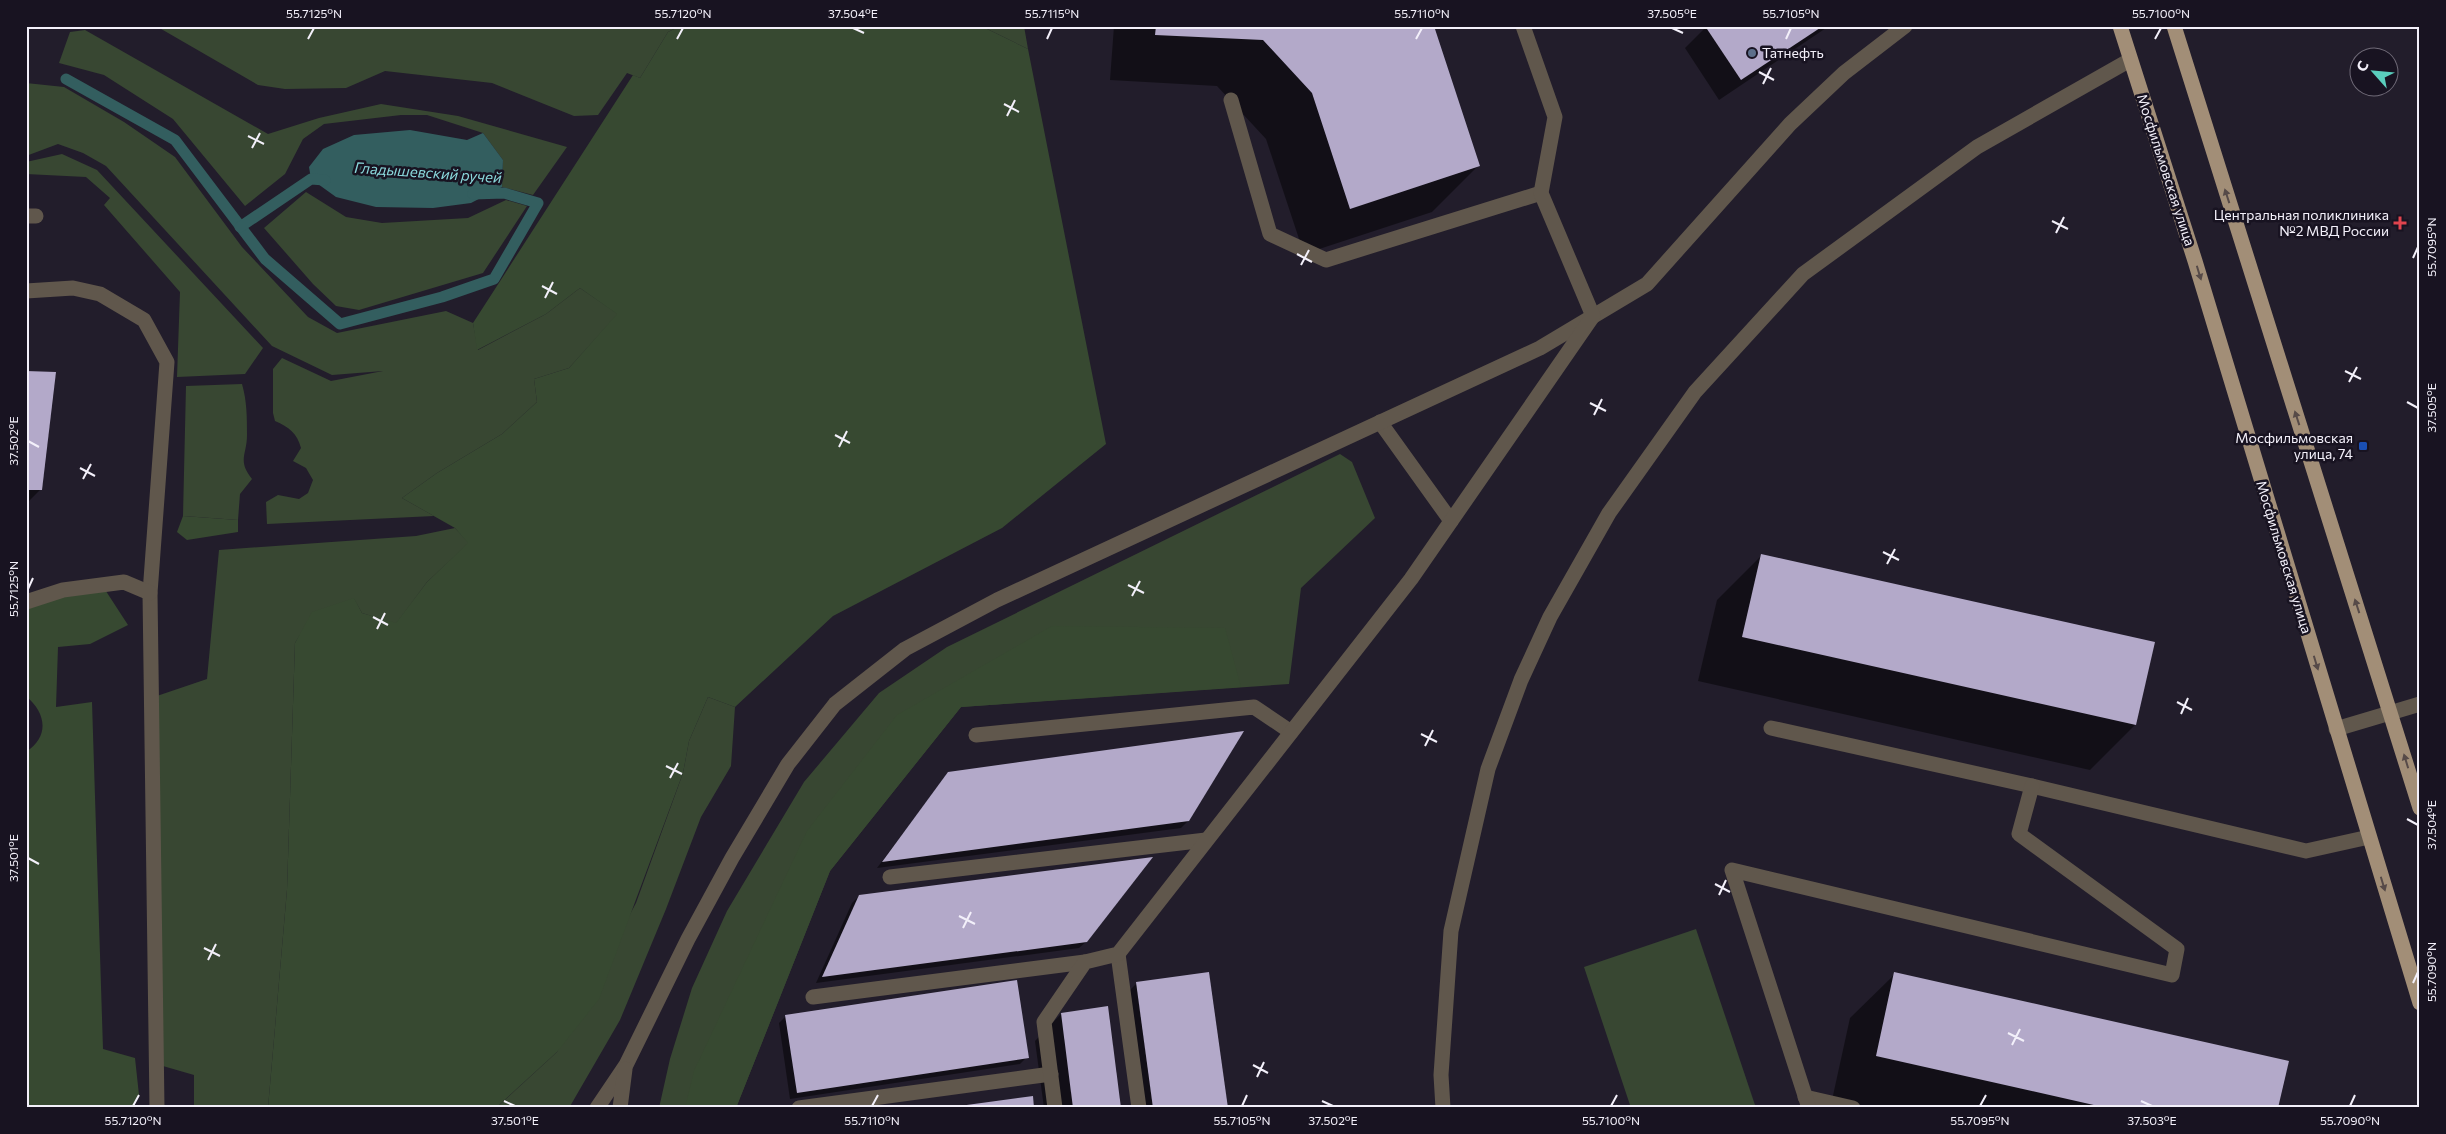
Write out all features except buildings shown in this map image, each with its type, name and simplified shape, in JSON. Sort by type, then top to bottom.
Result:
[{"type":"main road","name":"Мосфильмовская улица","points":[[2120,26],[2195,261],[2420,1003]]},
{"type":"main road","points":[[2174,26],[2420,808]]},
{"type":"street","points":[[1522,26],[1555,117],[1542,193],[1593,316]]},
{"type":"street","points":[[596,1108],[626,1065],[688,939],[732,858],[788,764],[836,704],[905,649],[997,600],[1540,348],[1647,284],[1790,124],[1844,73],[1904,26]]},
{"type":"street","points":[[1444,1108],[1441,1074],[1451,931],[1488,769],[1521,680],[1550,617],[1609,513],[1695,392],[1803,274],[1977,146],[2130,60]]},
{"type":"street","points":[[1231,100],[1270,234],[1326,260],[1542,193]]},
{"type":"street","points":[[26,291],[73,288],[100,294],[144,320],[167,362],[167,387],[150,593],[157,1108]]},
{"type":"street","points":[[813,997],[1085,962],[1118,954],[1411,579],[1593,316]]},
{"type":"street","points":[[1380,422],[1451,521]]},
{"type":"street","points":[[26,602],[62,590],[124,582],[150,593]]},
{"type":"street","points":[[2336,729],[2420,704]]},
{"type":"street","points":[[976,735],[1254,707],[1291,732]]},
{"type":"street","points":[[1771,728],[2032,786],[2306,851],[2369,837]]},
{"type":"street","points":[[1853,1108],[1807,1102],[1732,870],[2172,975],[2177,949],[2020,834],[2032,786]]},
{"type":"street","points":[[890,877],[1206,840]]},
{"type":"street","points":[[1118,954],[1139,1108]]},
{"type":"street","points":[[1055,1108],[1044,1022],[1085,962]]},
{"type":"street","points":[[620,1108],[626,1065]]},
{"type":"street","points":[[799,1108],[1051,1074]]},
{"type":"shaded area","points":[[156,26],[680,26],[668,32],[640,78],[627,73],[598,115],[574,116],[492,83],[385,71],[346,88],[285,89],[258,85]]},
{"type":"shaded area","points":[[680,26],[981,26],[1028,49],[1106,444],[1002,528],[833,616],[735,707],[708,697],[689,741],[683,773],[599,999],[557,1052],[498,1106],[268,1108],[287,890],[295,643],[312,612],[354,598],[362,613],[396,623],[427,582],[468,543],[455,528],[402,498],[437,473],[502,434],[537,402],[534,379],[569,368],[617,314],[580,288],[546,314],[477,350],[473,323],[633,75],[640,78],[668,32]]},
{"type":"shaded area","points":[[981,26],[1024,26],[1028,49]]},
{"type":"shaded area","points":[[85,30],[268,134],[319,118],[381,104],[458,116],[567,147],[533,195],[502,187],[503,160],[483,133],[427,115],[401,115],[324,124],[303,139],[285,174],[245,206],[173,119],[104,75],[59,63],[70,32]]},
{"type":"shaded area","points":[[26,83],[64,87],[124,122],[175,157],[242,247],[308,317],[337,333],[446,311],[473,323],[478,350],[546,314],[580,288],[618,314],[569,368],[534,379],[537,402],[502,434],[437,473],[402,498],[434,516],[267,524],[266,502],[278,495],[299,499],[308,493],[313,480],[306,468],[293,461],[301,448],[295,434],[275,421],[273,413],[273,369],[282,358],[331,381],[383,371],[332,375],[272,346],[106,166],[83,153],[58,144],[26,156]]},
{"type":"shaded area","points":[[62,154],[97,170],[263,348],[245,374],[177,377],[180,292],[104,205],[110,198],[86,177],[26,174],[26,162]]},
{"type":"shaded area","points":[[306,192],[346,217],[382,223],[468,218],[506,200],[527,206],[483,273],[359,310],[336,306],[313,284],[264,228]]},
{"type":"shaded area","points":[[242,384],[247,422],[244,462],[247,472],[252,479],[240,494],[238,520],[183,516],[186,386]]},
{"type":"shaded area","points":[[1340,454],[1352,462],[1375,518],[1301,588],[1289,684],[961,707],[830,871],[736,1108],[659,1108],[670,1059],[692,988],[727,911],[804,782],[879,693],[947,647]]},
{"type":"shaded area","points":[[183,516],[238,520],[238,532],[187,540],[177,532]]},
{"type":"shaded area","points":[[455,528],[469,543],[427,582],[396,624],[362,613],[354,599],[300,635],[295,643],[287,890],[268,1108],[194,1108],[194,1075],[156,1064],[151,698],[207,679],[219,550],[416,536]]},
{"type":"shaded area","points":[[102,585],[128,625],[90,644],[58,647],[56,707],[92,702],[103,1049],[135,1058],[139,1095],[132,1108],[26,1108],[26,752],[39,739],[42,732],[42,724],[38,710],[26,696],[26,602]]},
{"type":"shaded area","points":[[1052,626],[1225,628],[1241,687],[961,707],[830,871],[736,1108],[685,1108],[694,1071],[807,831],[897,715]]},
{"type":"shaded area","points":[[708,697],[735,707],[731,766],[701,817],[666,909],[620,1020],[569,1108],[496,1108],[557,1052],[636,903],[683,773],[689,741]]},
{"type":"shaded area","points":[[1696,929],[1756,1108],[1631,1108],[1584,967]]},
{"type":"water","points":[[410,130],[467,140],[483,133],[503,160],[502,187],[471,203],[433,208],[376,207],[336,197],[311,179],[309,167],[323,149],[354,135]]},
{"type":"waterway","name":"Гладышевский ручей","points":[[66,79],[175,140],[265,259],[340,324],[442,297],[494,279],[538,203],[504,193],[473,194]]},
{"type":"waterway","name":"Гладышевский ручей","points":[[240,227],[311,179],[325,180]]},
{"type":"place","name":"Татнефть","points":[[1752,53]]},
{"type":"place","name":"Центральная поликлиника №2 МВД России","points":[[2400,223]]},
{"type":"place","name":"Мосфильмовская улица, 74","points":[[2363,446]]}]
